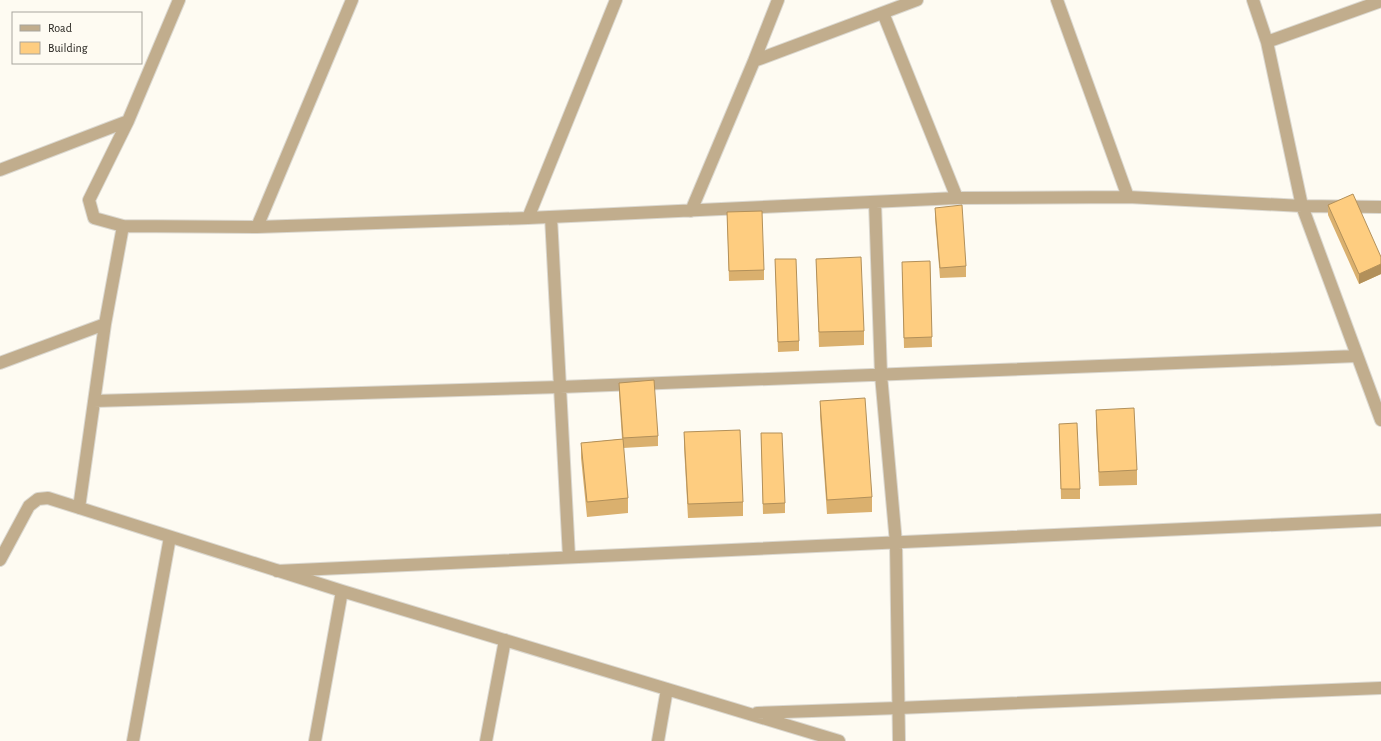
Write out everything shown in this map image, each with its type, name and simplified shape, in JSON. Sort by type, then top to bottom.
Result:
[{"type":"street","points":[[179,0],[128,121],[90,200],[94,218],[123,226],[257,227],[528,218],[957,198],[1128,197],[1302,206],[1381,207]]},
{"type":"street","points":[[257,227],[352,0]]},
{"type":"street","points":[[528,218],[616,0]]},
{"type":"street","points":[[691,211],[778,0]]},
{"type":"street","points":[[754,61],[918,0]]},
{"type":"street","points":[[1057,0],[1128,197]]},
{"type":"street","points":[[1253,0],[1267,42],[1302,206],[1381,420]]},
{"type":"street","points":[[1267,42],[1381,1]]},
{"type":"street","points":[[883,13],[957,198]]},
{"type":"street","points":[[0,170],[128,121]]},
{"type":"street","points":[[875,202],[881,375],[896,543],[898,741]]},
{"type":"street","points":[[551,217],[569,557]]},
{"type":"street","points":[[79,508],[105,324],[123,226]]},
{"type":"street","points":[[0,363],[105,324]]},
{"type":"street","points":[[94,401],[560,387],[1357,356]]},
{"type":"street","points":[[0,560],[29,506],[38,500],[48,498],[277,571],[832,740]]},
{"type":"street","points":[[277,571],[1381,520]]},
{"type":"street","points":[[133,741],[170,537]]},
{"type":"street","points":[[315,741],[342,591]]},
{"type":"street","points":[[486,741],[504,640]]},
{"type":"street","points":[[746,713],[1381,688]]},
{"type":"street","points":[[658,741],[667,689]]},
{"type":"building","points":[[1353,194],[1381,257],[1381,264],[1359,274],[1328,205]]},
{"type":"building","points":[[962,205],[966,266],[940,268],[935,208]]},
{"type":"building","points":[[762,211],[764,270],[729,271],[727,212]]},
{"type":"building","points":[[861,257],[864,331],[819,332],[816,259]]},
{"type":"building","points":[[775,259],[796,259],[799,341],[778,342]]},
{"type":"building","points":[[930,261],[932,337],[904,338],[902,262]]},
{"type":"building","points":[[654,380],[658,436],[623,438],[619,383]]},
{"type":"building","points":[[865,398],[872,497],[827,500],[820,401]]},
{"type":"building","points":[[1134,408],[1137,470],[1099,472],[1096,410]]},
{"type":"building","points":[[1077,423],[1080,489],[1061,489],[1059,424]]},
{"type":"building","points":[[740,430],[743,502],[688,504],[684,432]]},
{"type":"building","points":[[761,433],[782,433],[785,503],[763,504]]},
{"type":"building","points":[[623,439],[628,498],[587,502],[581,443]]}]
